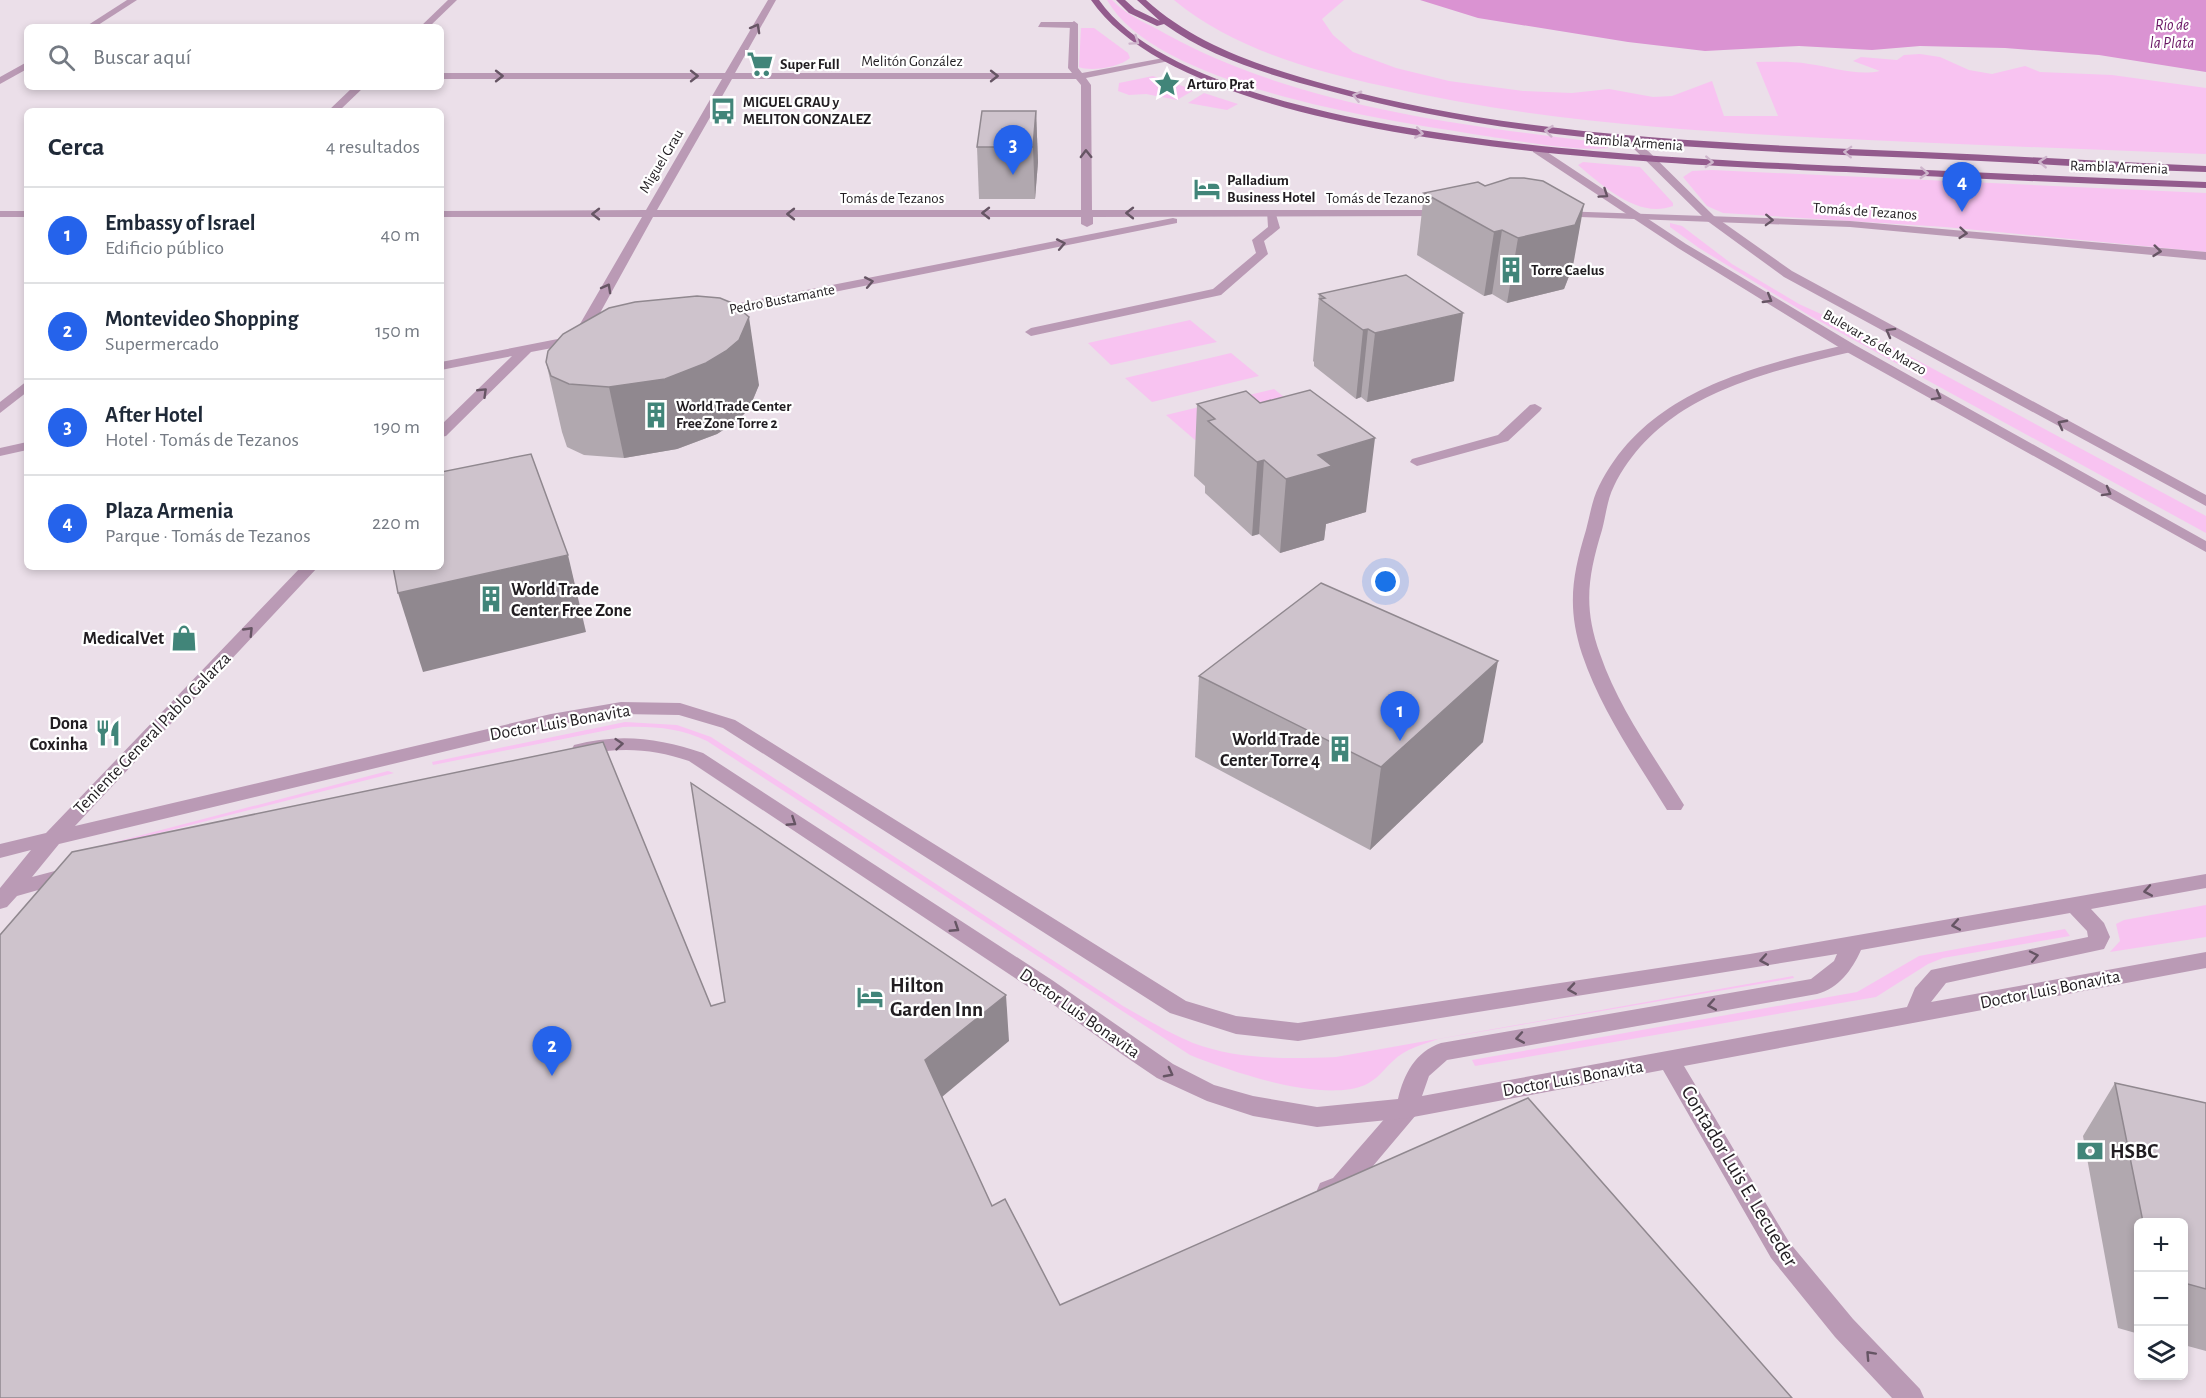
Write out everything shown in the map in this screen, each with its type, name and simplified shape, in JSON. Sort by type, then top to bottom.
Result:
[{"type":"main road","name":"Rambla Armenia","points":[[1095,0],[1116,26],[1166,59],[1240,90],[1311,110],[1421,134],[1537,150],[1650,159],[2206,185]]},
{"type":"main road","points":[[1120,0],[1138,14],[1197,39]]},
{"type":"main road","name":"Rambla Armenia","points":[[1141,0],[1165,21],[1197,39],[1274,72],[1370,99],[1481,121],[1630,139],[2206,169]]},
{"type":"street","points":[[94,24],[133,0]]},
{"type":"street","points":[[427,24],[453,0]]},
{"type":"street","name":"Miguel Grau","points":[[527,349],[584,338],[647,214],[730,76],[772,0]]},
{"type":"street","points":[[1041,25],[1074,24],[1073,68],[1082,76],[1086,85],[1088,239]]},
{"type":"street","name":"Melitón González","points":[[444,76],[1082,76],[1166,59]]},
{"type":"street","points":[[0,81],[24,66]]},
{"type":"street","points":[[5,76],[24,76]]},
{"type":"street","points":[[336,108],[356,90]]},
{"type":"street","name":"Bulevar 26 de Marzo","points":[[1630,139],[1710,218],[1751,250],[1840,304],[2206,501]]},
{"type":"street","name":"Bulevar 26 de Marzo","points":[[1537,150],[1635,215],[1850,348],[2206,547]]},
{"type":"street","name":"Pedro Bustamante","points":[[706,314],[1210,213]]},
{"type":"street","points":[[1031,332],[1217,292],[1227,286],[1262,254],[1258,240],[1274,228],[1271,213]]},
{"type":"street","name":"Tomás de Tezanos","points":[[444,214],[1456,213]]},
{"type":"street","points":[[0,214],[24,214]]},
{"type":"street","name":"Tomás de Tezanos","points":[[1549,214],[1635,215],[1906,228],[2206,256]]},
{"type":"street","points":[[1674,805],[1615,707],[1591,653],[1582,605],[1581,571],[1606,486],[1634,443],[1656,422],[1706,391],[1743,376],[1850,348]]},
{"type":"street","points":[[444,365],[527,349]]},
{"type":"street","points":[[444,430],[527,349]]},
{"type":"street","points":[[0,409],[24,388]]},
{"type":"street","points":[[1417,462],[1503,438],[1535,408]]},
{"type":"street","points":[[0,452],[24,447]]},
{"type":"street","name":"Teniente General Pablo Galarza","points":[[5,896],[50,841],[307,570]]},
{"type":"street","name":"Doctor Luis Bonavita","points":[[0,851],[50,841],[551,720],[621,708],[680,709],[729,724],[1178,1007],[1236,1025],[1298,1032],[1750,962],[2206,881]]},
{"type":"street","name":"Doctor Luis Bonavita","points":[[556,755],[589,747],[634,743],[664,745],[696,757],[1044,986],[1165,1071],[1207,1092],[1252,1106],[1317,1117],[1408,1108],[2206,960]]},
{"type":"street","points":[[5,896],[89,868]]},
{"type":"street","points":[[1916,1014],[1923,994],[1940,976],[2096,943],[2099,937],[2097,928],[2074,904]]},
{"type":"street","points":[[1310,1198],[1342,1185],[1408,1108],[1414,1077],[1425,1062],[1441,1052],[1816,986],[1843,966],[1853,944]]},
{"type":"street","name":"Contador Luis E. Lecueder","points":[[1669,1060],[1780,1250],[1844,1328],[1910,1398]]},
{"type":"shaded area","points":[[1107,0],[1112,0],[1124,11],[1138,19],[1216,58],[1267,78],[1321,95],[1431,119],[1596,142],[1609,148],[1562,147],[1388,120],[1276,94],[1221,77],[1173,56],[1133,30]]},
{"type":"shaded area","points":[[1174,0],[1344,0],[1322,19],[1333,35],[1353,52],[1396,68],[1449,81],[1523,91],[1572,93],[1609,89],[1653,97],[1672,96],[1712,81],[1724,116],[1778,116],[1756,62],[1796,62],[1853,72],[1871,72],[1880,71],[1853,61],[1861,57],[1897,60],[1904,55],[1920,54],[1940,57],[1969,70],[1992,74],[2025,66],[2040,72],[2112,75],[2206,88],[2206,154],[1824,138],[1713,131],[1602,122],[1492,107],[1437,98],[1328,73],[1273,55],[1221,31]]},
{"type":"shaded area","points":[[1081,28],[1094,28],[1128,53],[1130,58],[1120,64],[1105,68],[1079,67]]},
{"type":"shaded area","points":[[1153,76],[1194,90],[1177,100],[1146,94],[1129,95],[1118,91],[1119,83]]},
{"type":"shaded area","points":[[1204,93],[1238,104],[1227,110],[1188,103]]},
{"type":"shaded area","points":[[1583,162],[1640,167],[1673,203],[1673,206],[1660,209],[1634,204],[1598,182],[1578,165]]},
{"type":"shaded area","points":[[1712,170],[2206,193],[2206,252],[1945,227],[1723,213],[1707,206],[1683,177],[1692,171]]},
{"type":"shaded area","points":[[1670,223],[1682,226],[1732,264],[1799,304],[1889,345],[2206,516],[2206,533],[1812,317],[1699,248],[1670,227]]},
{"type":"shaded area","points":[[1190,320],[1217,342],[1111,365],[1088,343]]},
{"type":"shaded area","points":[[1231,353],[1259,376],[1152,402],[1125,378]]},
{"type":"shaded area","points":[[1274,389],[1304,413],[1195,440],[1166,415]]},
{"type":"shaded area","points":[[625,722],[677,725],[711,737],[1123,1006],[1184,1039],[1228,1053],[1282,1058],[1336,1057],[1793,976],[1794,978],[1438,1039],[1403,1053],[1370,1083],[1347,1090],[1302,1088],[1277,1083],[1252,1077],[1190,1055],[707,741],[687,733],[645,727],[623,727],[433,765],[432,762]]},
{"type":"shaded area","points":[[388,771],[394,773],[74,855],[73,853]]},
{"type":"shaded area","points":[[2206,905],[2206,937],[2110,952],[2120,941],[2116,924],[2124,920]]},
{"type":"shaded area","points":[[2065,929],[2070,936],[1943,958],[1928,964],[1876,997],[1475,1066],[1472,1060],[1857,992],[1919,956]]},
{"type":"water","name":"Río de la Plata","points":[[1420,0],[2206,0],[2206,72],[2099,55],[2005,48],[1920,46],[1872,50],[1799,46],[1705,51],[1628,42],[1478,18]]},
{"type":"building","points":[[982,111],[1036,111],[1033,147],[977,147]]},
{"type":"building","points":[[1510,178],[1543,181],[1584,204],[1575,225],[1518,238],[1502,230],[1494,232],[1424,193],[1478,182],[1485,186]]},
{"type":"building","points":[[1406,275],[1463,313],[1375,333],[1368,329],[1363,330],[1320,299],[1325,298],[1319,294]]},
{"type":"building","points":[[697,296],[720,298],[732,303],[749,317],[739,340],[706,363],[665,379],[609,387],[569,384],[551,376],[546,362],[548,351],[563,334],[609,308],[635,302]]},
{"type":"building","points":[[1310,390],[1375,438],[1318,455],[1332,466],[1286,479],[1264,460],[1257,462],[1208,421],[1215,419],[1197,404],[1246,391],[1260,403]]},
{"type":"building","points":[[531,454],[568,555],[398,593],[394,570],[444,570],[444,471]]},
{"type":"building","points":[[1321,583],[1498,661],[1381,767],[1199,676]]},
{"type":"building","points":[[603,742],[711,1006],[725,1002],[691,783],[1006,995],[925,1060],[992,1206],[1005,1199],[1060,1305],[1528,1098],[1792,1398],[0,1398],[0,935],[72,852]]},
{"type":"building","points":[[2115,1083],[2206,1103],[2206,1289],[2188,1284],[2188,1218],[2142,1218]]},
{"type":"place","name":"Super Full","points":[[760,64]]},
{"type":"place","name":"Arturo Prat","points":[[1167,84]]},
{"type":"place","name":"MIGUEL GRAU y MELITON GONZALEZ","points":[[723,111]]},
{"type":"place","name":"After Hotel","points":[[1013,175]]},
{"type":"place","name":"Palladium Business Hotel","points":[[1207,189]]},
{"type":"place","name":"Plaza Armenia","points":[[1962,212]]},
{"type":"place","name":"Torre Caelus","points":[[1511,270]]},
{"type":"place","name":"World Trade Center Free Zone Torre 2","points":[[656,415]]},
{"type":"place","name":"World Trade Center Free Zone","points":[[491,599]]},
{"type":"place","name":"MedicalVet","points":[[184,638]]},
{"type":"place","name":"Dona Coxinha","points":[[108,733]]},
{"type":"place","name":"Embassy of Israel","points":[[1400,741]]},
{"type":"place","name":"World Trade Center Torre 4","points":[[1340,749]]},
{"type":"place","name":"Hilton Garden Inn","points":[[870,997]]},
{"type":"place","name":"Montevideo Shopping","points":[[552,1076]]},
{"type":"place","name":"HSBC","points":[[2090,1151]]}]
